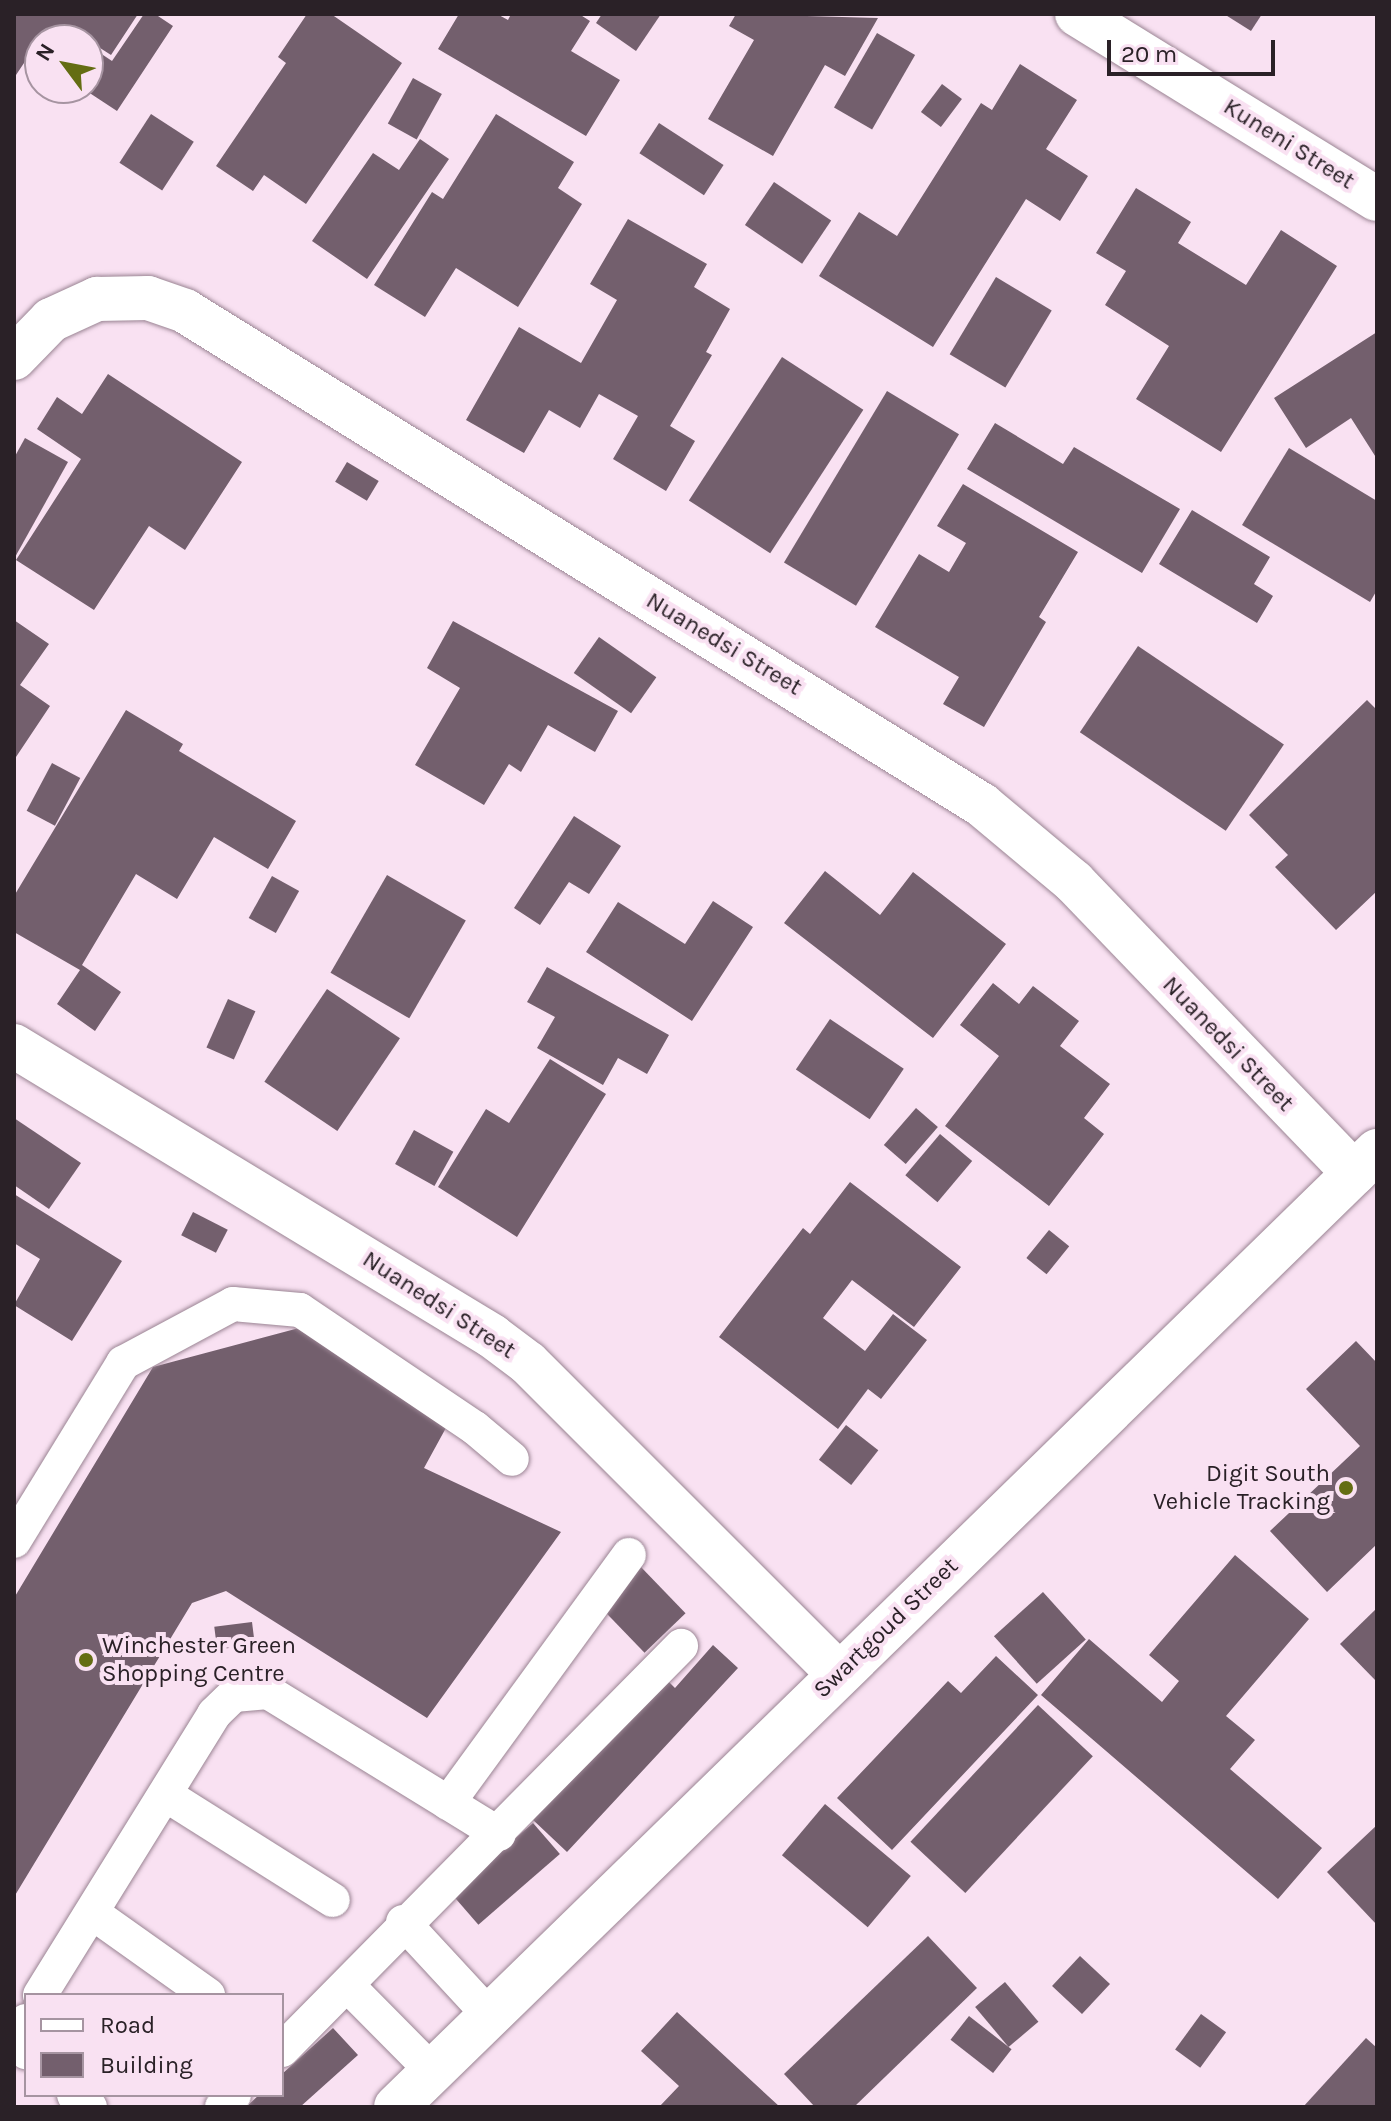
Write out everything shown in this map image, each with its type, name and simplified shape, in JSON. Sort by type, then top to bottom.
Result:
[{"type":"street","name":"Kuneni Street","points":[[1077,14],[1377,199]]},
{"type":"street","name":"Nuanedsi Street","points":[[14,358],[51,320],[97,299],[148,298],[185,311],[982,805],[1074,882],[1366,1162]]},
{"type":"street","name":"Nuanedsi Street","points":[[14,1046],[504,1345],[839,1674]]},
{"type":"street","name":"Swartgoud Street","points":[[396,2107],[1366,1162]]},
{"type":"lane","points":[[14,1541],[123,1363],[233,1304],[300,1310],[475,1428],[512,1459]]},
{"type":"lane","points":[[448,1803],[629,1555]]},
{"type":"lane","points":[[284,2047],[349,1987],[403,1922],[499,1834],[681,1646]]},
{"type":"lane","points":[[41,1993],[94,1914],[214,1714],[234,1695],[268,1692],[499,1834]]},
{"type":"lane","points":[[166,1795],[333,1900]]},
{"type":"lane","points":[[94,1914],[205,1993]]},
{"type":"lane","points":[[403,1922],[489,2015]]},
{"type":"lane","points":[[349,1987],[432,2071]]},
{"type":"building","points":[[14,14],[138,14],[111,55],[104,51],[104,24],[24,24],[24,63],[14,78]]},
{"type":"building","points":[[144,14],[155,14],[173,26],[117,111],[104,102],[104,56],[112,61]]},
{"type":"building","points":[[307,14],[331,14],[402,63],[306,204],[264,175],[253,191],[216,166],[286,63],[278,57]]},
{"type":"building","points":[[459,14],[497,14],[508,20],[511,14],[579,14],[590,21],[571,51],[620,80],[586,136],[438,49]]},
{"type":"building","points":[[602,14],[661,14],[636,51],[596,23]]},
{"type":"building","points":[[736,14],[878,18],[845,76],[825,65],[773,156],[708,119],[754,40],[729,26]]},
{"type":"building","points":[[1224,14],[1262,14],[1251,31]]},
{"type":"building","points":[[877,33],[915,55],[872,129],[834,107]]},
{"type":"building","points":[[1020,64],[1077,100],[1046,149],[1088,176],[1060,221],[1026,199],[933,347],[819,276],[859,212],[897,236],[981,103],[992,110]]},
{"type":"building","points":[[413,78],[442,94],[417,139],[388,123]]},
{"type":"building","points":[[942,84],[962,99],[941,127],[921,112]]},
{"type":"building","points":[[151,114],[194,142],[162,190],[119,163]]},
{"type":"building","points":[[496,114],[574,162],[558,188],[582,204],[518,307],[456,268],[425,317],[374,285],[432,192],[443,199]]},
{"type":"building","points":[[659,123],[724,165],[704,195],[639,153]]},
{"type":"building","points":[[420,139],[449,159],[367,279],[312,241],[373,153],[399,170]]},
{"type":"building","points":[[774,182],[831,221],[802,264],[745,225]]},
{"type":"building","points":[[1136,188],[1191,222],[1178,243],[1246,285],[1281,230],[1337,266],[1221,452],[1136,399],[1169,346],[1105,305],[1126,271],[1096,253]]},
{"type":"building","points":[[628,219],[707,264],[694,287],[730,309],[706,352],[712,355],[670,426],[695,441],[666,491],[613,459],[638,416],[599,394],[580,428],[549,410],[524,453],[466,420],[519,327],[581,363],[617,300],[590,284]]},
{"type":"building","points":[[996,277],[1052,310],[1005,388],[950,354]]},
{"type":"building","points":[[1377,332],[1377,459],[1351,418],[1306,448],[1274,398]]},
{"type":"building","points":[[782,357],[863,410],[770,553],[689,500]]},
{"type":"building","points":[[108,374],[242,462],[185,550],[149,526],[94,610],[16,560],[81,459],[37,429],[57,397],[82,414]]},
{"type":"building","points":[[887,391],[959,434],[856,606],[784,562]]},
{"type":"building","points":[[995,423],[1063,464],[1074,447],[1180,509],[1142,573],[967,469]]},
{"type":"building","points":[[25,438],[68,462],[14,559],[14,458]]},
{"type":"building","points":[[1289,448],[1377,501],[1377,590],[1370,602],[1242,525]]},
{"type":"building","points":[[347,462],[379,481],[367,501],[335,482]]},
{"type":"building","points":[[963,484],[1078,552],[1039,617],[1046,622],[984,727],[943,704],[959,677],[875,627],[919,554],[949,572],[966,543],[937,526]]},
{"type":"building","points":[[1192,510],[1270,557],[1254,584],[1273,596],[1257,623],[1159,564]]},
{"type":"building","points":[[14,620],[49,644],[20,685],[50,706],[14,760]]},
{"type":"building","points":[[453,621],[618,711],[595,752],[548,725],[521,772],[509,764],[484,805],[415,765],[460,688],[427,668]]},
{"type":"building","points":[[599,637],[656,677],[631,713],[574,673]]},
{"type":"building","points":[[1138,646],[1284,744],[1226,831],[1080,732]]},
{"type":"building","points":[[1367,700],[1377,710],[1377,891],[1336,930],[1275,867],[1288,855],[1249,815]]},
{"type":"building","points":[[126,710],[183,744],[179,751],[296,821],[268,869],[214,837],[177,899],[136,874],[82,965],[121,992],[95,1031],[57,1004],[80,970],[14,932],[14,896]]},
{"type":"building","points":[[52,763],[80,778],[55,826],[27,811]]},
{"type":"building","points":[[574,816],[621,846],[589,894],[569,882],[540,925],[514,908]]},
{"type":"building","points":[[825,871],[880,915],[913,872],[1006,944],[933,1038],[784,923]]},
{"type":"building","points":[[387,875],[466,920],[409,1018],[330,973]]},
{"type":"building","points":[[272,876],[299,891],[276,933],[249,918]]},
{"type":"building","points":[[713,901],[753,927],[692,1021],[586,952],[618,902],[685,944]]},
{"type":"building","points":[[547,967],[669,1035],[647,1074],[618,1058],[603,1085],[537,1048],[555,1017],[527,1002]]},
{"type":"building","points":[[993,983],[1019,1004],[1033,986],[1079,1021],[1060,1046],[1110,1084],[1084,1118],[1104,1134],[1049,1206],[945,1126],[999,1056],[960,1025]]},
{"type":"building","points":[[327,989],[400,1038],[337,1131],[264,1082]]},
{"type":"building","points":[[228,999],[255,1011],[234,1060],[206,1047]]},
{"type":"building","points":[[830,1019],[904,1069],[870,1119],[796,1070]]},
{"type":"building","points":[[550,1059],[606,1094],[517,1237],[438,1187],[486,1109],[509,1123]]},
{"type":"building","points":[[916,1108],[938,1127],[906,1164],[884,1145]]},
{"type":"building","points":[[14,1118],[81,1163],[49,1209],[14,1185]]},
{"type":"building","points":[[414,1130],[453,1152],[434,1186],[395,1164]]},
{"type":"building","points":[[940,1134],[972,1161],[937,1202],[905,1175]]},
{"type":"building","points":[[850,1182],[961,1267],[914,1327],[852,1280],[823,1318],[865,1351],[893,1314],[927,1340],[881,1399],[868,1389],[838,1429],[719,1337],[803,1228],[810,1234]]},
{"type":"building","points":[[14,1194],[122,1261],[72,1341],[14,1305],[40,1259],[14,1243]]},
{"type":"building","points":[[193,1212],[228,1230],[216,1253],[181,1235]]},
{"type":"building","points":[[1049,1230],[1069,1246],[1047,1274],[1026,1258]]},
{"type":"building","name":"Winchester Green Shopping Centre","points":[[299,1328],[447,1426],[424,1468],[561,1532],[427,1718],[226,1591],[192,1603],[14,1897],[14,1598],[153,1367]]},
{"type":"building","name":"Digit South Vehicle Tracking","points":[[1356,1341],[1377,1363],[1377,1544],[1327,1592],[1270,1531],[1360,1446],[1306,1389]]},
{"type":"building","points":[[846,1425],[878,1450],[851,1485],[819,1460]]},
{"type":"building","points":[[1235,1555],[1309,1619],[1226,1716],[1255,1740],[1230,1769],[1322,1848],[1278,1899],[1041,1695],[1089,1639],[1162,1702],[1179,1681],[1149,1655]]},
{"type":"building","points":[[639,1565],[686,1613],[645,1653],[598,1605]]},
{"type":"building","points":[[1043,1592],[1086,1640],[1037,1684],[994,1636]]},
{"type":"building","points":[[1377,1608],[1377,1682],[1340,1644]]},
{"type":"building","points":[[252,1622],[255,1645],[217,1649],[214,1627]]},
{"type":"building","points":[[713,1645],[738,1668],[567,1852],[531,1818],[663,1676],[675,1688]]},
{"type":"building","points":[[996,1656],[1038,1695],[892,1850],[837,1798],[948,1681],[961,1693]]},
{"type":"building","points":[[1038,1705],[1093,1756],[965,1893],[910,1842]]},
{"type":"building","points":[[825,1804],[911,1876],[868,1927],[782,1855]]},
{"type":"building","points":[[533,1823],[560,1854],[478,1925],[451,1894]]},
{"type":"building","points":[[1377,1825],[1377,1925],[1327,1872]]},
{"type":"building","points":[[928,1936],[977,1988],[854,2107],[815,2107],[784,2074]]},
{"type":"building","points":[[1080,1956],[1110,1984],[1082,2014],[1052,1986]]},
{"type":"building","points":[[1005,1982],[1038,2022],[1009,2047],[975,2007]]},
{"type":"building","points":[[677,2012],[780,2107],[659,2107],[679,2086],[641,2051]]},
{"type":"building","points":[[1201,2014],[1226,2032],[1200,2068],[1175,2050]]},
{"type":"building","points":[[969,2016],[1012,2049],[993,2073],[951,2040]]},
{"type":"building","points":[[333,2028],[358,2055],[300,2107],[246,2107],[257,2097],[284,2097],[284,2072]]},
{"type":"building","points":[[1366,2038],[1377,2048],[1377,2107],[1303,2107]]},
{"type":"place","name":"Digit South Vehicle Tracking","points":[[1346,1488]]},
{"type":"place","name":"Winchester Green Shopping Centre","points":[[86,1660]]}]
